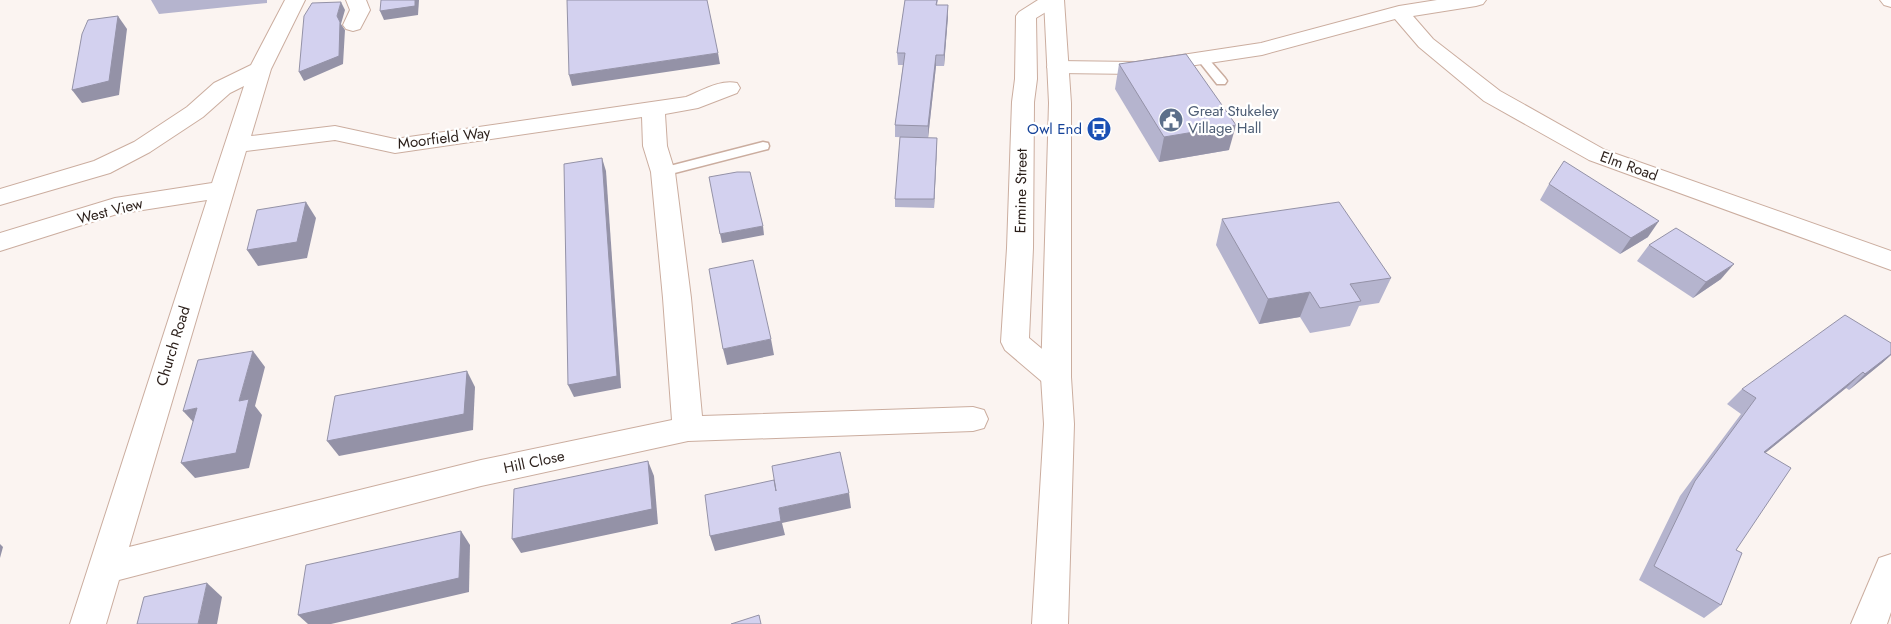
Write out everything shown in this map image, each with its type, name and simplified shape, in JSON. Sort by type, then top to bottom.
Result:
[{"type":"street","name":"Church Road","points":[[88,624],[260,68],[295,0]]},
{"type":"street","points":[[353,25],[360,10],[356,0]]},
{"type":"street","name":"Ermine Street","points":[[1050,624],[1059,424],[1056,377],[1060,103],[1053,0],[1026,16],[1026,79],[1023,102],[1020,248],[1015,342],[1056,377]]},
{"type":"street","points":[[1058,67],[1136,68],[1262,49],[1399,12],[1476,0]]},
{"type":"street","name":"Elm Road","points":[[1399,12],[1426,43],[1492,96],[1596,155],[1891,261]]},
{"type":"street","points":[[0,197],[102,167],[142,146],[195,112],[222,88],[260,68]]},
{"type":"street","name":"Moorfield Way","points":[[236,145],[335,133],[395,146],[690,103],[729,88]]},
{"type":"street","points":[[653,109],[655,146],[663,172],[677,298],[688,429]]},
{"type":"street","name":"West View","points":[[0,242],[115,206],[222,190]]},
{"type":"street","name":"Hill Close","points":[[104,568],[481,473],[688,429],[973,419]]},
{"type":"street","points":[[1869,624],[1891,569]]},
{"type":"lane","points":[[1202,58],[1221,81]]},
{"type":"lane","points":[[663,172],[763,146]]},
{"type":"building","points":[[381,0],[415,0],[415,6],[380,11]]},
{"type":"building","points":[[567,0],[707,0],[718,53],[569,75]]},
{"type":"building","points":[[905,0],[937,0],[936,5],[948,5],[944,55],[936,55],[928,126],[895,125],[905,53],[897,53]]},
{"type":"building","points":[[341,2],[337,16],[340,22],[339,56],[299,72],[304,16],[312,3]]},
{"type":"building","points":[[118,16],[109,81],[72,90],[82,34],[88,20]]},
{"type":"building","points":[[1186,54],[1236,125],[1164,137],[1119,64]]},
{"type":"building","points":[[900,137],[937,138],[934,199],[895,199]]},
{"type":"building","points":[[602,158],[617,376],[568,385],[564,164]]},
{"type":"building","points":[[1564,161],[1659,221],[1631,238],[1549,184]]},
{"type":"building","points":[[737,172],[750,172],[763,226],[720,234],[709,177]]},
{"type":"building","points":[[306,202],[297,242],[247,250],[257,210]]},
{"type":"building","points":[[1339,202],[1391,278],[1350,284],[1361,301],[1320,308],[1310,292],[1268,299],[1222,219]]},
{"type":"building","points":[[1676,228],[1734,264],[1706,282],[1649,245]]},
{"type":"building","points":[[753,260],[771,339],[723,349],[709,269]]},
{"type":"building","points":[[1845,315],[1891,343],[1891,354],[1865,374],[1863,372],[1764,452],[1791,468],[1736,550],[1742,553],[1721,605],[1654,566],[1695,481],[1756,398],[1742,389]]},
{"type":"building","points":[[253,351],[239,401],[249,399],[236,453],[181,463],[197,408],[183,411],[198,360]]},
{"type":"building","points":[[467,371],[464,414],[327,441],[335,396]]},
{"type":"building","points":[[840,452],[849,493],[779,508],[781,521],[710,536],[705,495],[774,480],[776,491],[772,466]]},
{"type":"building","points":[[648,461],[652,509],[512,539],[514,489]]},
{"type":"building","points":[[461,531],[459,578],[298,615],[306,565]]},
{"type":"building","points":[[207,583],[198,624],[137,624],[144,597]]},
{"type":"building","points":[[759,615],[761,624],[731,624]]},
{"type":"place","name":"Great Stukeley Village Hall","points":[[1171,120]]},
{"type":"place","name":"Owl End","points":[[1099,129]]}]
